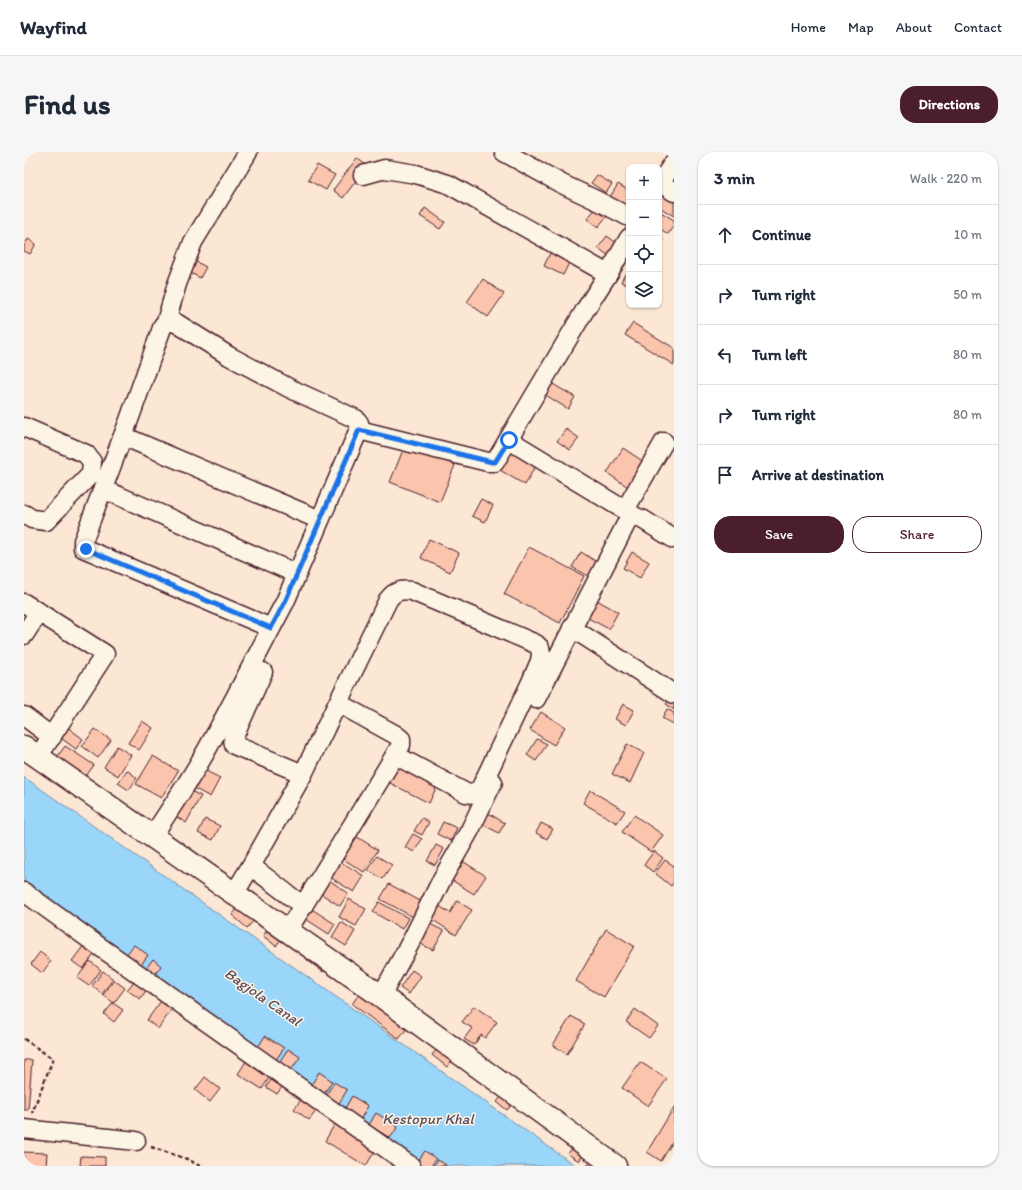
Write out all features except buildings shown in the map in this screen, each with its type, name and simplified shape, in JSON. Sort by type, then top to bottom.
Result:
[{"type":"street","points":[[248,152],[193,242],[177,284],[166,322],[162,325],[123,436],[82,541],[83,548],[271,628]]},
{"type":"street","points":[[504,152],[562,184],[626,215]]},
{"type":"street","points":[[664,187],[674,162]]},
{"type":"street","points":[[363,175],[385,169],[416,174],[448,184],[608,274]]},
{"type":"street","points":[[359,430],[495,462],[584,310],[626,243]]},
{"type":"street","points":[[152,837],[183,791],[210,745],[271,628],[297,574],[359,430],[359,423],[356,419],[289,388],[229,356],[178,324],[171,321],[166,322]]},
{"type":"street","points":[[24,427],[86,454],[92,462],[91,474],[46,521],[32,519],[24,514]]},
{"type":"street","points":[[123,436],[320,520]]},
{"type":"street","points":[[509,440],[674,539]]},
{"type":"street","points":[[381,996],[414,936],[442,879],[470,830],[572,628],[627,522],[631,518],[631,514],[664,442]]},
{"type":"street","points":[[103,488],[297,574]]},
{"type":"street","points":[[234,894],[304,774],[392,594],[397,591],[412,591],[536,644],[540,648],[540,661],[531,682],[481,787],[477,792],[471,794],[466,793],[395,755]]},
{"type":"street","points":[[24,635],[32,607],[105,654],[52,737],[31,752],[381,996],[615,1166]]},
{"type":"street","points":[[572,628],[674,694]]},
{"type":"street","points":[[264,672],[233,740],[233,743],[234,745],[304,774]]},
{"type":"street","points":[[287,931],[401,745],[401,740],[396,735],[338,703]]},
{"type":"street","points":[[24,716],[52,737]]},
{"type":"street","points":[[251,866],[303,906]]},
{"type":"street","points":[[24,892],[102,949],[411,1166]]},
{"type":"street","points":[[24,1129],[136,1141]]},
{"type":"path","points":[[24,1039],[53,1059],[24,1129]]},
{"type":"path","points":[[136,1141],[188,1159],[200,1166]]},
{"type":"water","name":"Kestopur Khal","points":[[24,777],[576,1166],[413,1166],[24,889]]},
{"type":"route","points":[[86,549],[271,628],[285,602],[359,430],[492,462],[495,462],[509,440]]},
{"type":"water label","name":"Bagjola Canal","points":[[263,997]]}]
